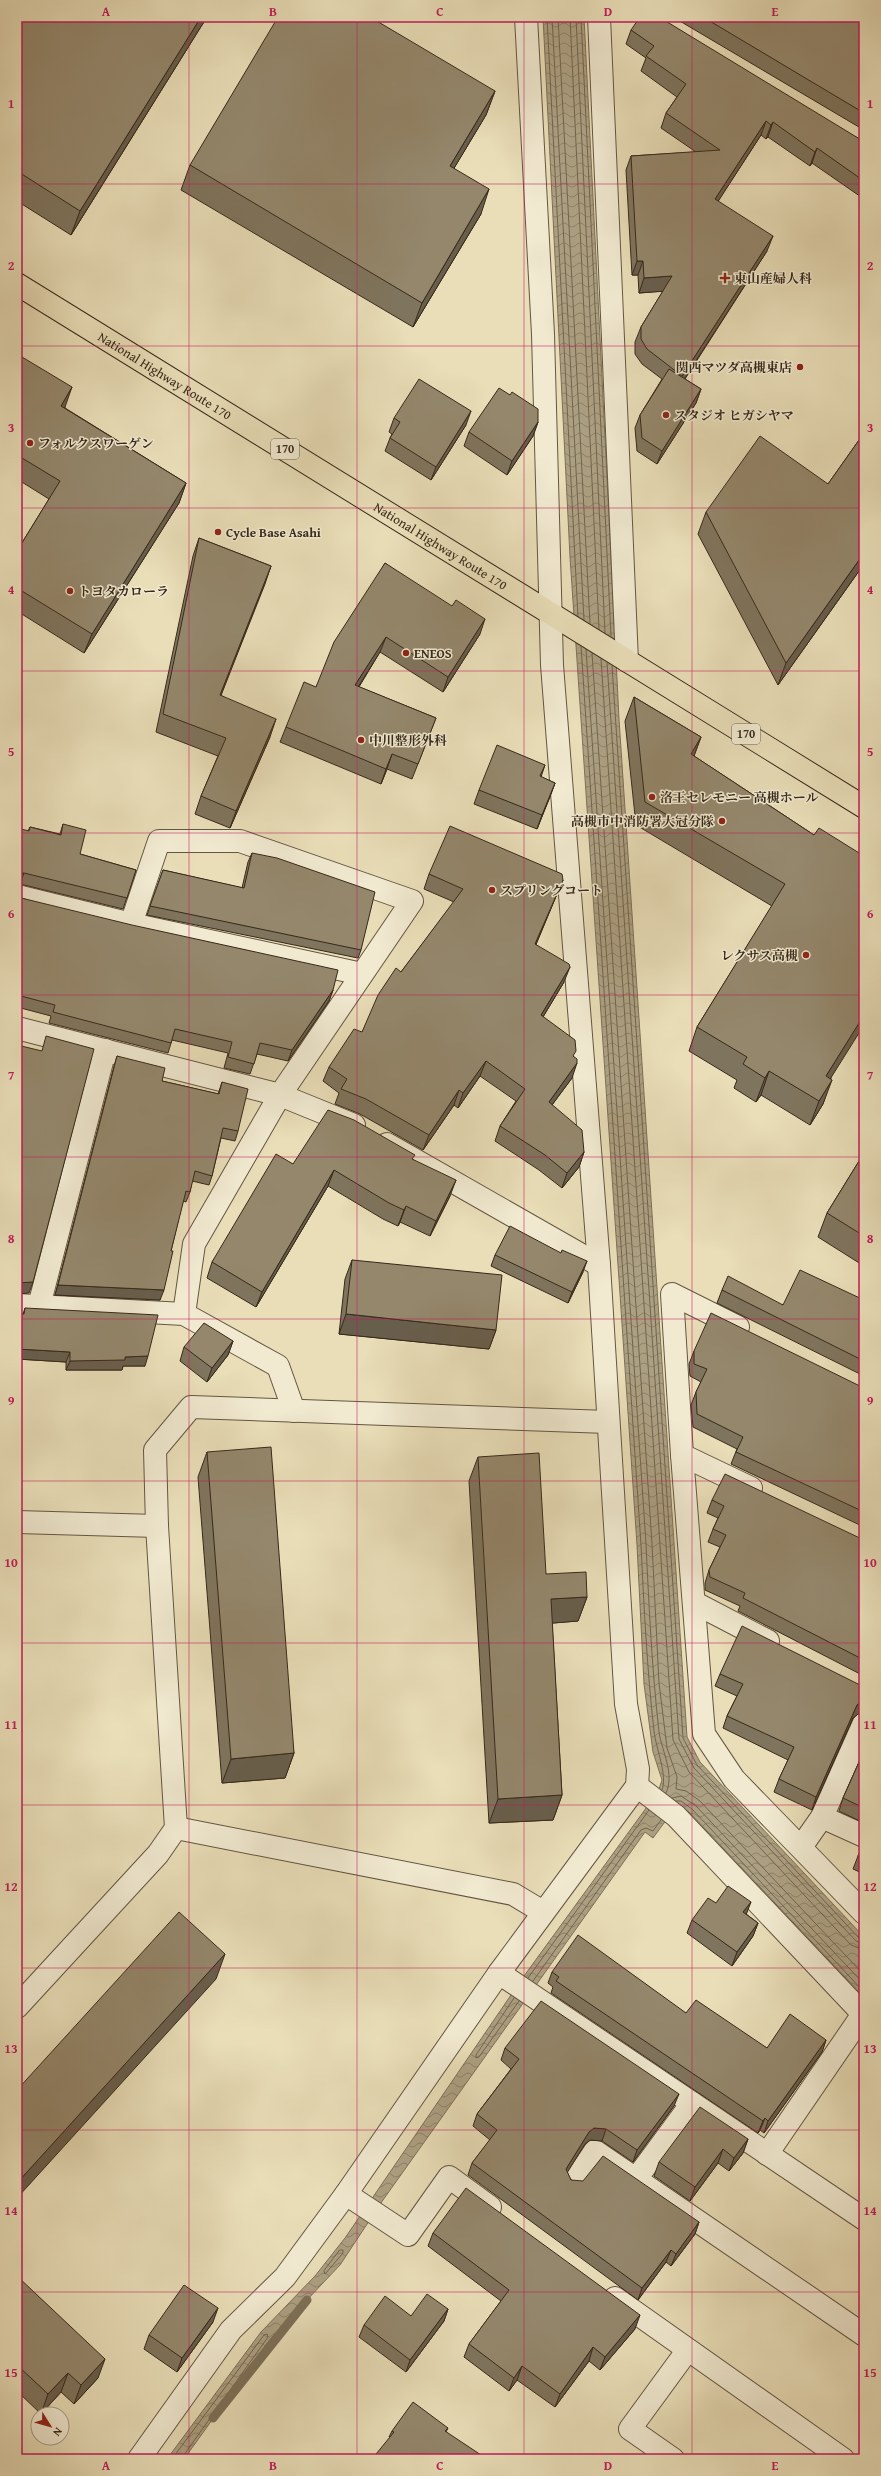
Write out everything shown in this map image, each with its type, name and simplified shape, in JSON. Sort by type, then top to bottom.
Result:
[{"type":"highway","name":"National Highway Route 170","points":[[17,284],[864,807]]},
{"type":"street","points":[[526,17],[543,334],[552,614],[552,665],[600,1265],[608,1422],[626,1704],[643,1790],[676,1816],[863,2015],[767,2154]]},
{"type":"street","points":[[599,17],[627,661]]},
{"type":"street","points":[[131,924],[159,841],[240,841],[412,901],[280,1095],[194,1244],[184,1314]]},
{"type":"street","points":[[17,896],[131,924],[362,974]]},
{"type":"street","points":[[17,1028],[280,1095],[354,1125],[600,1265]]},
{"type":"street","points":[[38,1306],[105,1050]]},
{"type":"street","points":[[757,1337],[672,1294],[682,1455],[695,1603],[704,1734],[734,1779],[864,1913]]},
{"type":"street","points":[[17,1305],[184,1314],[278,1366],[294,1410]]},
{"type":"street","points":[[17,2007],[158,1854],[176,1828],[158,1526],[155,1450],[191,1407],[608,1422]]},
{"type":"street","points":[[682,1455],[773,1498]]},
{"type":"street","points":[[17,1522],[158,1526]]},
{"type":"street","points":[[695,1603],[786,1650]]},
{"type":"street","points":[[801,1847],[822,1816],[864,1723]]},
{"type":"street","points":[[139,2459],[231,2330],[285,2277],[346,2194],[516,1984],[543,1912],[643,1790]]},
{"type":"street","points":[[822,1816],[864,1836]]},
{"type":"street","points":[[176,1828],[513,1894],[543,1912]]},
{"type":"street","points":[[516,1984],[864,2219]]},
{"type":"street","points":[[636,2179],[692,2103]]},
{"type":"street","points":[[574,2182],[595,2151],[864,2335]]},
{"type":"street","points":[[346,2194],[408,2235],[449,2177],[507,2219]]},
{"type":"street","points":[[597,2285],[687,2351],[843,2459]]},
{"type":"street","points":[[673,2459],[630,2428],[687,2351]]},
{"type":"water","points":[[543,17],[584,17],[619,719],[687,1737],[700,1762],[864,1937],[864,1997],[689,1812],[678,1804],[653,1838],[645,1832],[383,2200],[340,2265],[271,2338],[184,2459],[167,2459],[261,2332],[315,2276],[345,2238],[524,1976],[644,1811],[659,1789],[662,1780],[653,1752],[644,1684],[637,1545],[570,557]]},
{"type":"building","points":[[17,17],[201,17],[80,211],[17,171]]},
{"type":"building","points":[[278,17],[370,17],[495,91],[450,166],[489,189],[422,303],[190,165]]},
{"type":"building","points":[[640,17],[659,17],[864,141],[864,181],[817,148],[815,152],[773,122],[771,125],[766,121],[715,199],[773,236],[682,376],[647,349],[641,339],[641,327],[672,276],[644,278],[643,261],[637,261],[631,156],[720,150],[666,113],[686,84],[646,56],[654,46],[631,30]]},
{"type":"building","points":[[703,17],[864,17],[864,113]]},
{"type":"building","points":[[17,354],[72,387],[61,406],[186,483],[92,634],[17,588],[17,551],[60,481],[17,455]]},
{"type":"building","name":"スタジオ ヒガシヤマ","points":[[669,369],[701,389],[662,451],[642,438],[640,415]]},
{"type":"building","points":[[419,379],[471,411],[436,467],[390,438],[400,422],[394,418]]},
{"type":"building","points":[[499,388],[510,395],[512,392],[538,409],[538,422],[512,461],[469,432]]},
{"type":"building","points":[[864,433],[864,553],[786,663],[706,512],[760,436],[828,484]]},
{"type":"building","points":[[199,538],[271,566],[220,695],[276,719],[236,811],[201,796],[226,738],[163,714]]},
{"type":"building","points":[[385,563],[452,606],[456,600],[485,619],[448,677],[386,637],[355,685],[436,718],[418,764],[392,754],[386,769],[286,727],[304,682],[316,687],[334,642]]},
{"type":"building","name":"レクサス高槻","points":[[634,697],[701,737],[691,754],[814,835],[819,828],[864,856],[864,1015],[826,1076],[832,1080],[819,1101],[769,1071],[765,1078],[743,1064],[747,1057],[697,1027],[785,884],[645,802]]},
{"type":"building","points":[[497,745],[545,765],[540,776],[555,783],[542,815],[479,790]]},
{"type":"building","points":[[63,824],[86,830],[80,854],[136,870],[127,898],[24,873],[17,873],[17,828],[29,831],[30,827],[61,835]]},
{"type":"building","points":[[450,826],[562,874],[563,880],[535,944],[569,964],[570,967],[541,1015],[575,1040],[576,1051],[573,1056],[577,1059],[577,1063],[549,1102],[582,1130],[584,1152],[567,1173],[545,1155],[500,1126],[525,1089],[486,1061],[463,1093],[459,1090],[429,1135],[366,1099],[341,1089],[347,1079],[329,1067],[354,1029],[362,1032],[378,995],[396,968],[401,972],[463,889],[429,874]]},
{"type":"building","points":[[252,853],[277,858],[375,892],[361,950],[150,906],[163,870],[244,888]]},
{"type":"building","points":[[17,897],[132,925],[338,970],[333,990],[292,1050],[260,1043],[254,1064],[228,1057],[232,1042],[175,1029],[171,1043],[53,1012],[55,1005],[17,995]]},
{"type":"building","points":[[46,1036],[94,1049],[33,1282],[17,1283],[17,1045],[42,1051]]},
{"type":"building","points":[[117,1056],[165,1068],[162,1081],[219,1094],[222,1082],[248,1089],[238,1131],[223,1128],[212,1176],[195,1171],[190,1192],[186,1191],[171,1251],[173,1251],[164,1290],[58,1285]]},
{"type":"building","points":[[328,1110],[354,1120],[415,1155],[412,1159],[456,1180],[436,1221],[406,1206],[404,1210],[389,1203],[334,1170],[262,1292],[212,1262],[276,1154],[293,1164]]},
{"type":"building","points":[[864,1153],[864,1236],[827,1213]]},
{"type":"building","points":[[510,1226],[561,1253],[562,1250],[587,1261],[572,1292],[495,1255]]},
{"type":"building","points":[[352,1260],[502,1275],[496,1330],[346,1314]]},
{"type":"building","points":[[800,1270],[864,1300],[864,1361],[722,1290],[728,1276],[783,1305]]},
{"type":"building","points":[[25,1308],[158,1315],[148,1356],[125,1357],[125,1360],[70,1361],[70,1352],[17,1349],[17,1314],[24,1314]]},
{"type":"building","points":[[711,1313],[864,1388],[864,1512],[736,1452],[743,1437],[697,1414],[696,1392],[707,1369],[694,1364],[694,1351]]},
{"type":"building","points":[[204,1323],[233,1341],[212,1368],[184,1347]]},
{"type":"building","points":[[271,1447],[294,1753],[231,1759],[207,1452]]},
{"type":"building","points":[[539,1453],[546,1574],[586,1572],[587,1597],[551,1599],[562,1795],[498,1799],[478,1457]]},
{"type":"building","points":[[725,1474],[864,1540],[864,1660],[743,1598],[745,1593],[710,1577],[709,1570],[726,1535],[713,1529],[724,1506],[712,1500]]},
{"type":"building","points":[[742,1626],[864,1687],[864,1700],[857,1705],[816,1797],[779,1779],[794,1747],[727,1716],[743,1684],[720,1674]]},
{"type":"building","points":[[864,1751],[864,1808],[843,1798]]},
{"type":"building","points":[[864,1843],[864,1859],[858,1856]]},
{"type":"building","points":[[728,1886],[751,1902],[743,1912],[758,1923],[737,1952],[692,1920],[708,1898],[716,1903]]},
{"type":"building","points":[[179,1912],[225,1954],[17,2183],[17,2090]]},
{"type":"building","points":[[578,1935],[686,2013],[696,2000],[767,2048],[790,2014],[826,2040],[768,2121],[765,2118],[763,2121],[556,1981],[559,1977],[552,1972]]},
{"type":"building","points":[[541,2001],[679,2094],[637,2150],[606,2129],[594,2128],[589,2132],[566,2169],[571,2180],[583,2181],[603,2156],[699,2222],[676,2254],[671,2250],[642,2288],[472,2163],[497,2130],[477,2114],[519,2059],[505,2048]]},
{"type":"building","points":[[700,2107],[748,2139],[734,2158],[723,2149],[695,2187],[659,2162]]},
{"type":"building","points":[[466,2188],[640,2315],[605,2357],[593,2347],[560,2394],[522,2366],[514,2378],[469,2344],[509,2290],[433,2233]]},
{"type":"building","points":[[17,2276],[105,2359],[81,2385],[68,2373],[48,2394],[17,2365]]},
{"type":"building","points":[[184,2285],[218,2308],[182,2358],[149,2335]]},
{"type":"building","points":[[427,2294],[448,2309],[410,2360],[364,2325],[385,2296],[411,2316]]},
{"type":"building","points":[[413,2402],[448,2428],[445,2431],[487,2459],[372,2459],[394,2432],[392,2431]]},
{"type":"waterway","points":[[213,2418],[307,2300]]},
{"type":"place","name":"東山産婦人科","points":[[725,278]]},
{"type":"place","name":"関西マツダ高槻東店","points":[[800,367]]},
{"type":"place","name":"スタジオ ヒガシヤマ","points":[[666,415]]},
{"type":"place","name":"フォルクスワーゲン","points":[[30,443]]},
{"type":"place","name":"Cycle Base Asahi","points":[[218,532]]},
{"type":"place","name":"トヨタカローラ","points":[[70,591]]},
{"type":"place","name":"ENEOS","points":[[406,653]]},
{"type":"place","name":"中川整形外科","points":[[361,740]]},
{"type":"place","name":"洛王セレモニー 高槻ホール","points":[[652,797]]},
{"type":"place","name":"高槻市中消防署大冠分隊","points":[[722,821]]},
{"type":"place","name":"スプリングコート","points":[[492,890]]},
{"type":"place","name":"レクサス高槻","points":[[806,955]]}]
